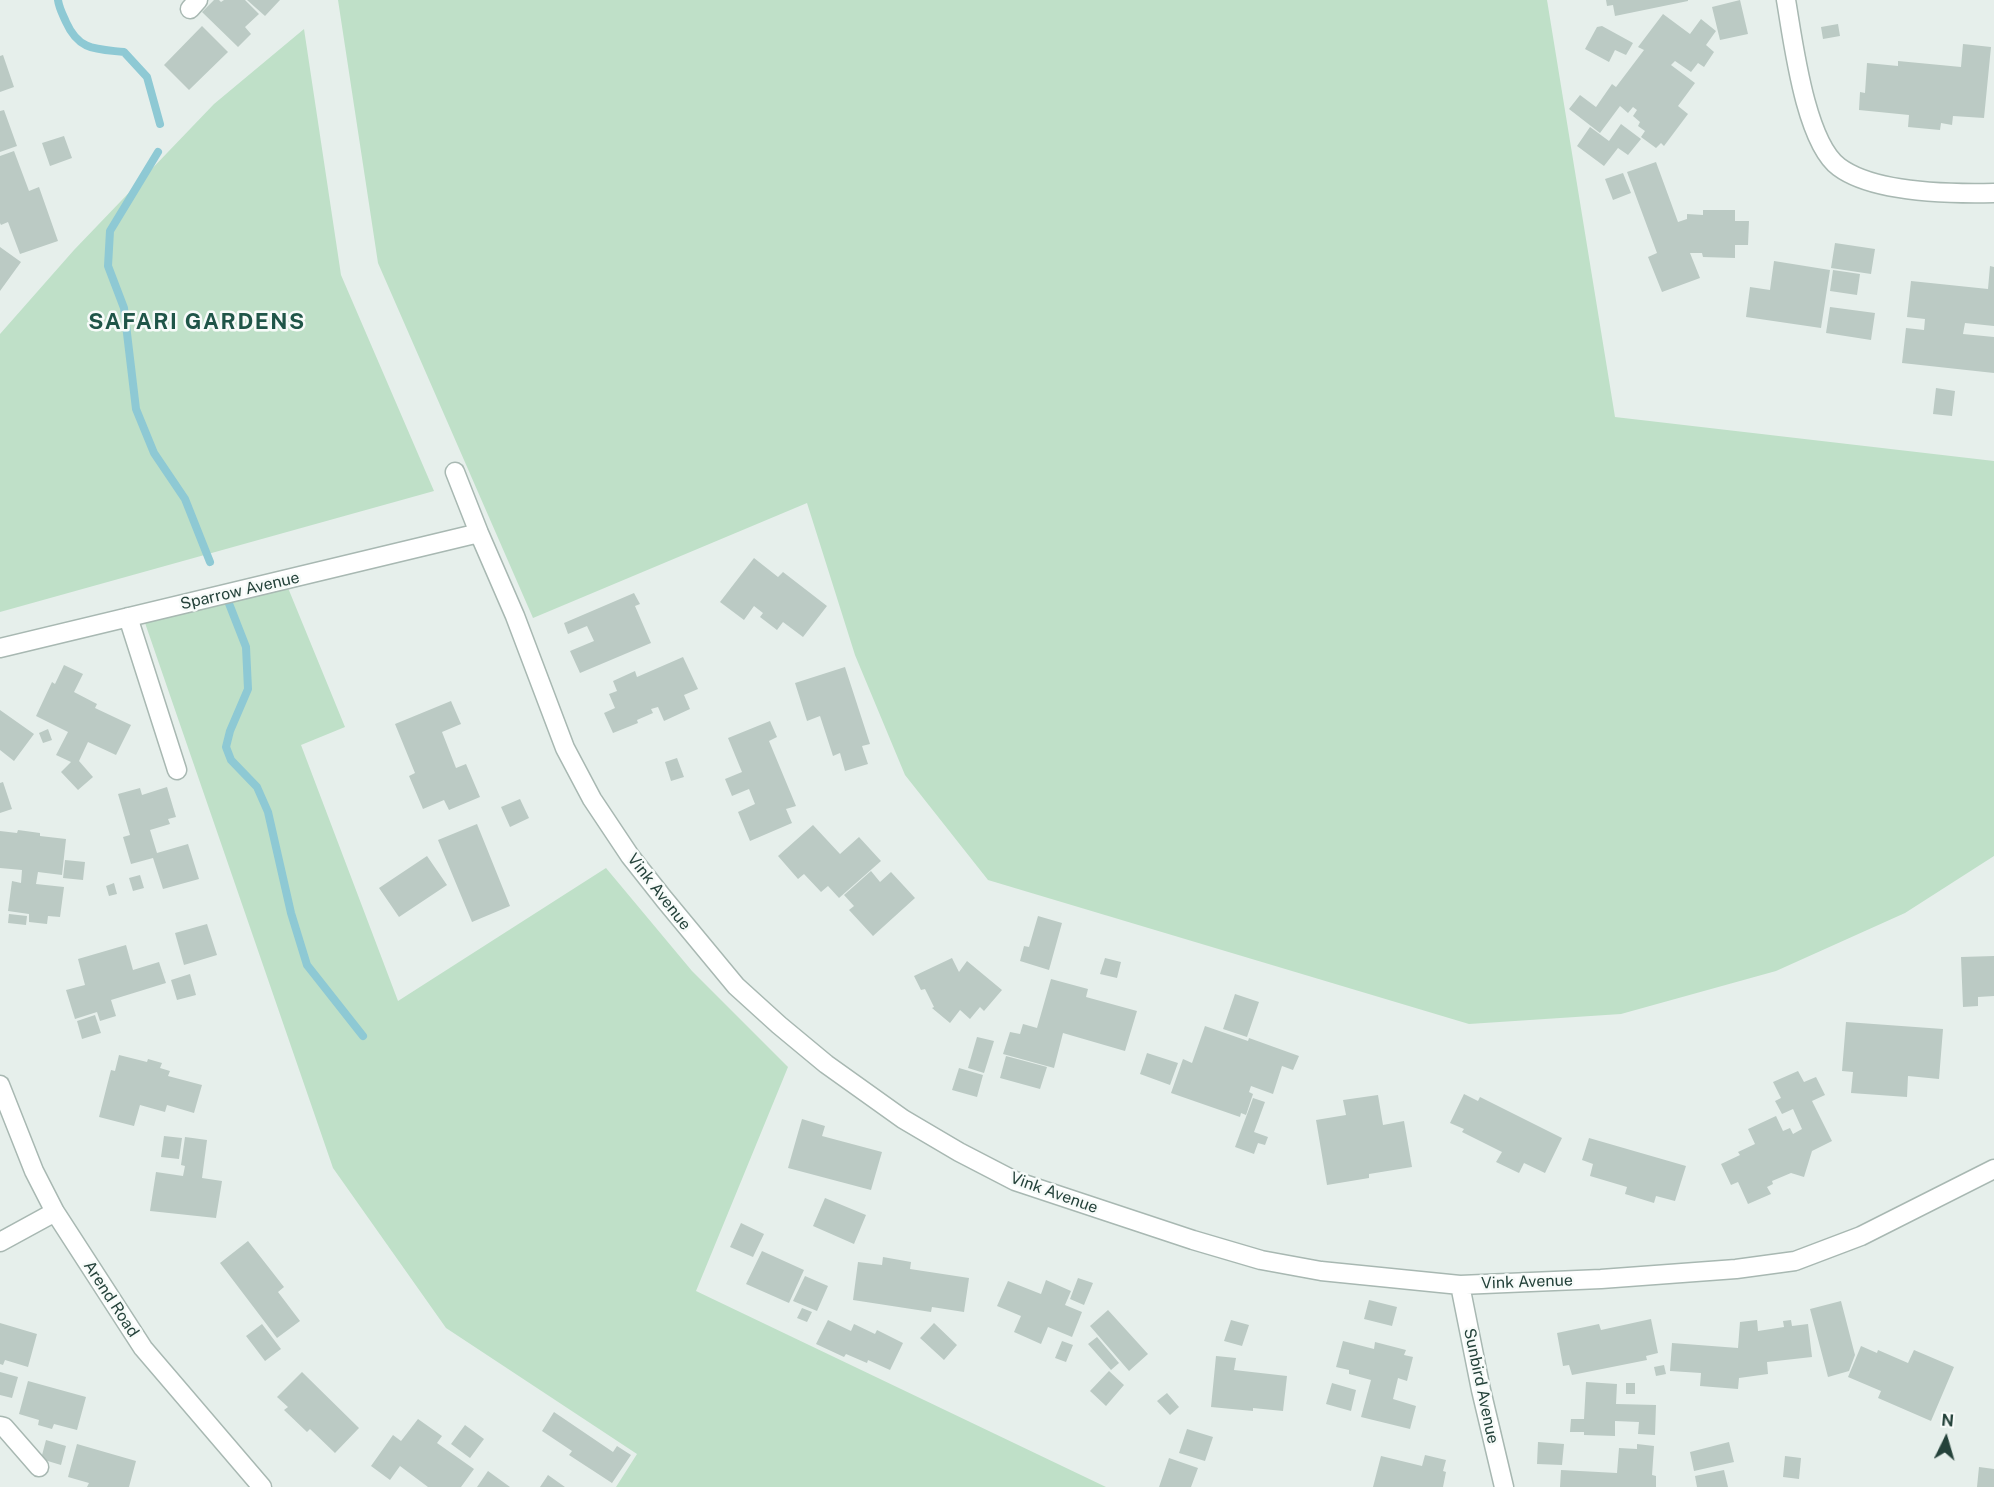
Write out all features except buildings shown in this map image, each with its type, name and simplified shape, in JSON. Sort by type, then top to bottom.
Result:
[{"type":"street","points":[[1786,0],[1796,58],[1811,119],[1824,149],[1838,166],[1859,178],[1896,188],[1964,194],[1994,193]]},
{"type":"street","name":"Vink Avenue","points":[[455,471],[479,534],[515,616],[565,747],[592,799],[650,882],[729,978],[779,1025],[826,1064],[903,1119],[959,1152],[1016,1181],[1182,1237],[1261,1260],[1331,1273],[1460,1285],[1600,1279],[1736,1269],[1795,1261],[1861,1236],[1994,1169]]},
{"type":"street","name":"Sparrow Avenue","points":[[0,648],[479,534]]},
{"type":"street","points":[[128,617],[177,771]]},
{"type":"street","name":"Arend Road","points":[[0,1085],[34,1171],[55,1212],[143,1348],[262,1487]]},
{"type":"street","points":[[0,1242],[55,1212]]},
{"type":"street","name":"Sunbird Avenue","points":[[1460,1285],[1481,1390],[1504,1487]]},
{"type":"street","points":[[0,1426],[4,1427],[39,1467]]},
{"type":"green space","points":[[338,0],[1547,0],[1615,417],[1994,461],[1994,856],[1905,913],[1776,971],[1621,1014],[1469,1024],[988,880],[905,775],[855,655],[807,503],[533,618],[378,263]]},
{"type":"green space","points":[[304,29],[341,275],[434,491],[0,612],[0,334],[74,250],[214,104]]},
{"type":"green space","points":[[286,583],[345,727],[301,745],[398,1001],[606,868],[692,971],[788,1067],[696,1291],[1106,1487],[616,1487],[637,1454],[446,1328],[333,1168],[144,620]]},
{"type":"waterway","points":[[58,0],[66,22],[77,38],[89,47],[124,52],[147,77],[160,124]]},
{"type":"waterway","points":[[158,152],[110,231],[108,266],[124,308],[136,409],[154,453],[185,499],[210,562]]},
{"type":"waterway","points":[[228,601],[246,647],[248,689],[230,731],[226,747],[231,760],[257,787],[268,812],[291,913],[307,965],[363,1036]]},
{"type":"district","name":"SAFARI GARDENS","points":[[197,322]]}]
